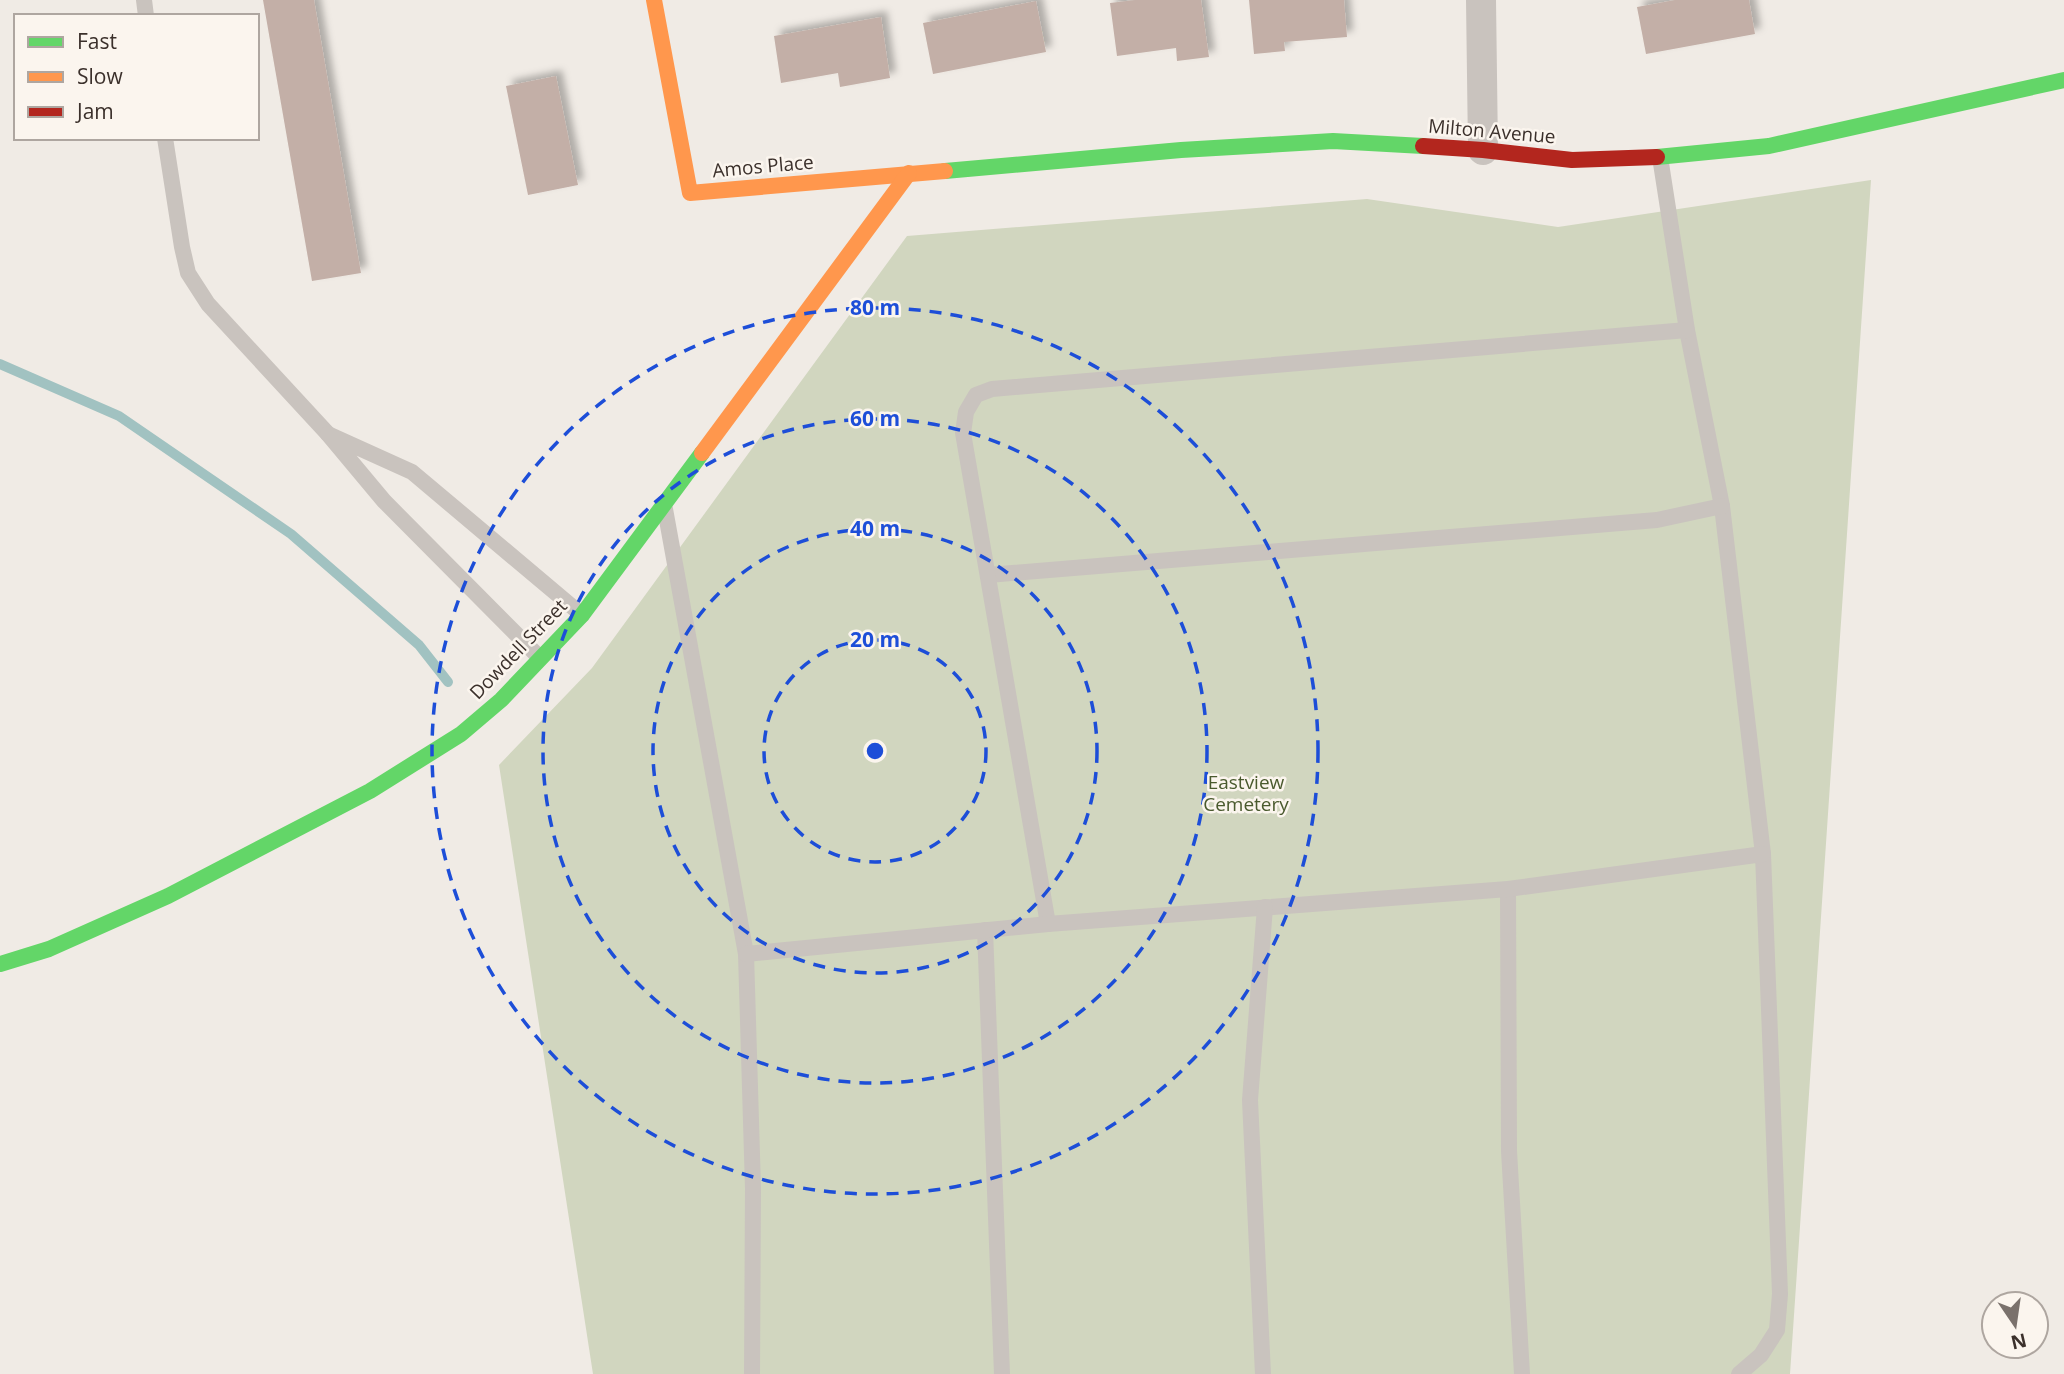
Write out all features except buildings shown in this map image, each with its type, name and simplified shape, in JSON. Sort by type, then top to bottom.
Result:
[{"type":"street","name":"Amos Place","points":[[654,0],[690,193],[909,173]]},
{"type":"street","points":[[1481,0],[1483,150]]},
{"type":"street","name":"Milton Avenue","points":[[909,173],[1181,150],[1333,141],[1483,150],[1572,160],[1660,156],[1769,146],[2064,80]]},
{"type":"street","name":"Dowdell Street","points":[[0,964],[49,949],[167,896],[273,843],[370,791],[461,734],[501,700],[582,615],[909,173]]},
{"type":"lane","points":[[165,140],[188,273],[208,304],[328,434],[384,501],[541,659]]},
{"type":"lane","points":[[1660,156],[1688,330],[1722,506],[1763,854],[1780,1294],[1777,1330],[1761,1355],[1739,1374]]},
{"type":"lane","points":[[1048,924],[963,433],[966,412],[976,395],[992,389],[1688,330]]},
{"type":"lane","points":[[328,434],[412,472],[582,615]]},
{"type":"lane","points":[[663,503],[746,954],[753,1188],[752,1374]]},
{"type":"lane","points":[[988,575],[1657,520],[1722,506]]},
{"type":"lane","points":[[746,954],[1048,924],[1508,889],[1763,854]]},
{"type":"lane","points":[[1508,889],[1509,1151],[1522,1374]]},
{"type":"lane","points":[[1263,1374],[1250,1100],[1265,907]]},
{"type":"lane","points":[[985,930],[1002,1374]]},
{"type":"green space","name":"Eastview Cemetery","points":[[1871,180],[1790,1374],[593,1374],[499,765],[592,668],[907,236],[1367,199],[1558,227]]},
{"type":"waterway","points":[[0,364],[119,416],[291,534],[419,645],[448,682]]},
{"type":"traffic: fast","points":[[1657,157],[1769,146],[2064,80]]},
{"type":"traffic: fast","points":[[945,171],[1181,150],[1333,141],[1423,146]]},
{"type":"traffic: fast","points":[[0,964],[49,949],[168,896],[370,791],[461,734],[501,700],[582,615],[702,453]]},
{"type":"traffic: slow","points":[[654,0],[690,193],[945,171]]},
{"type":"traffic: slow","points":[[702,453],[909,173]]},
{"type":"traffic: jam","points":[[1423,146],[1572,160],[1657,157]]}]
